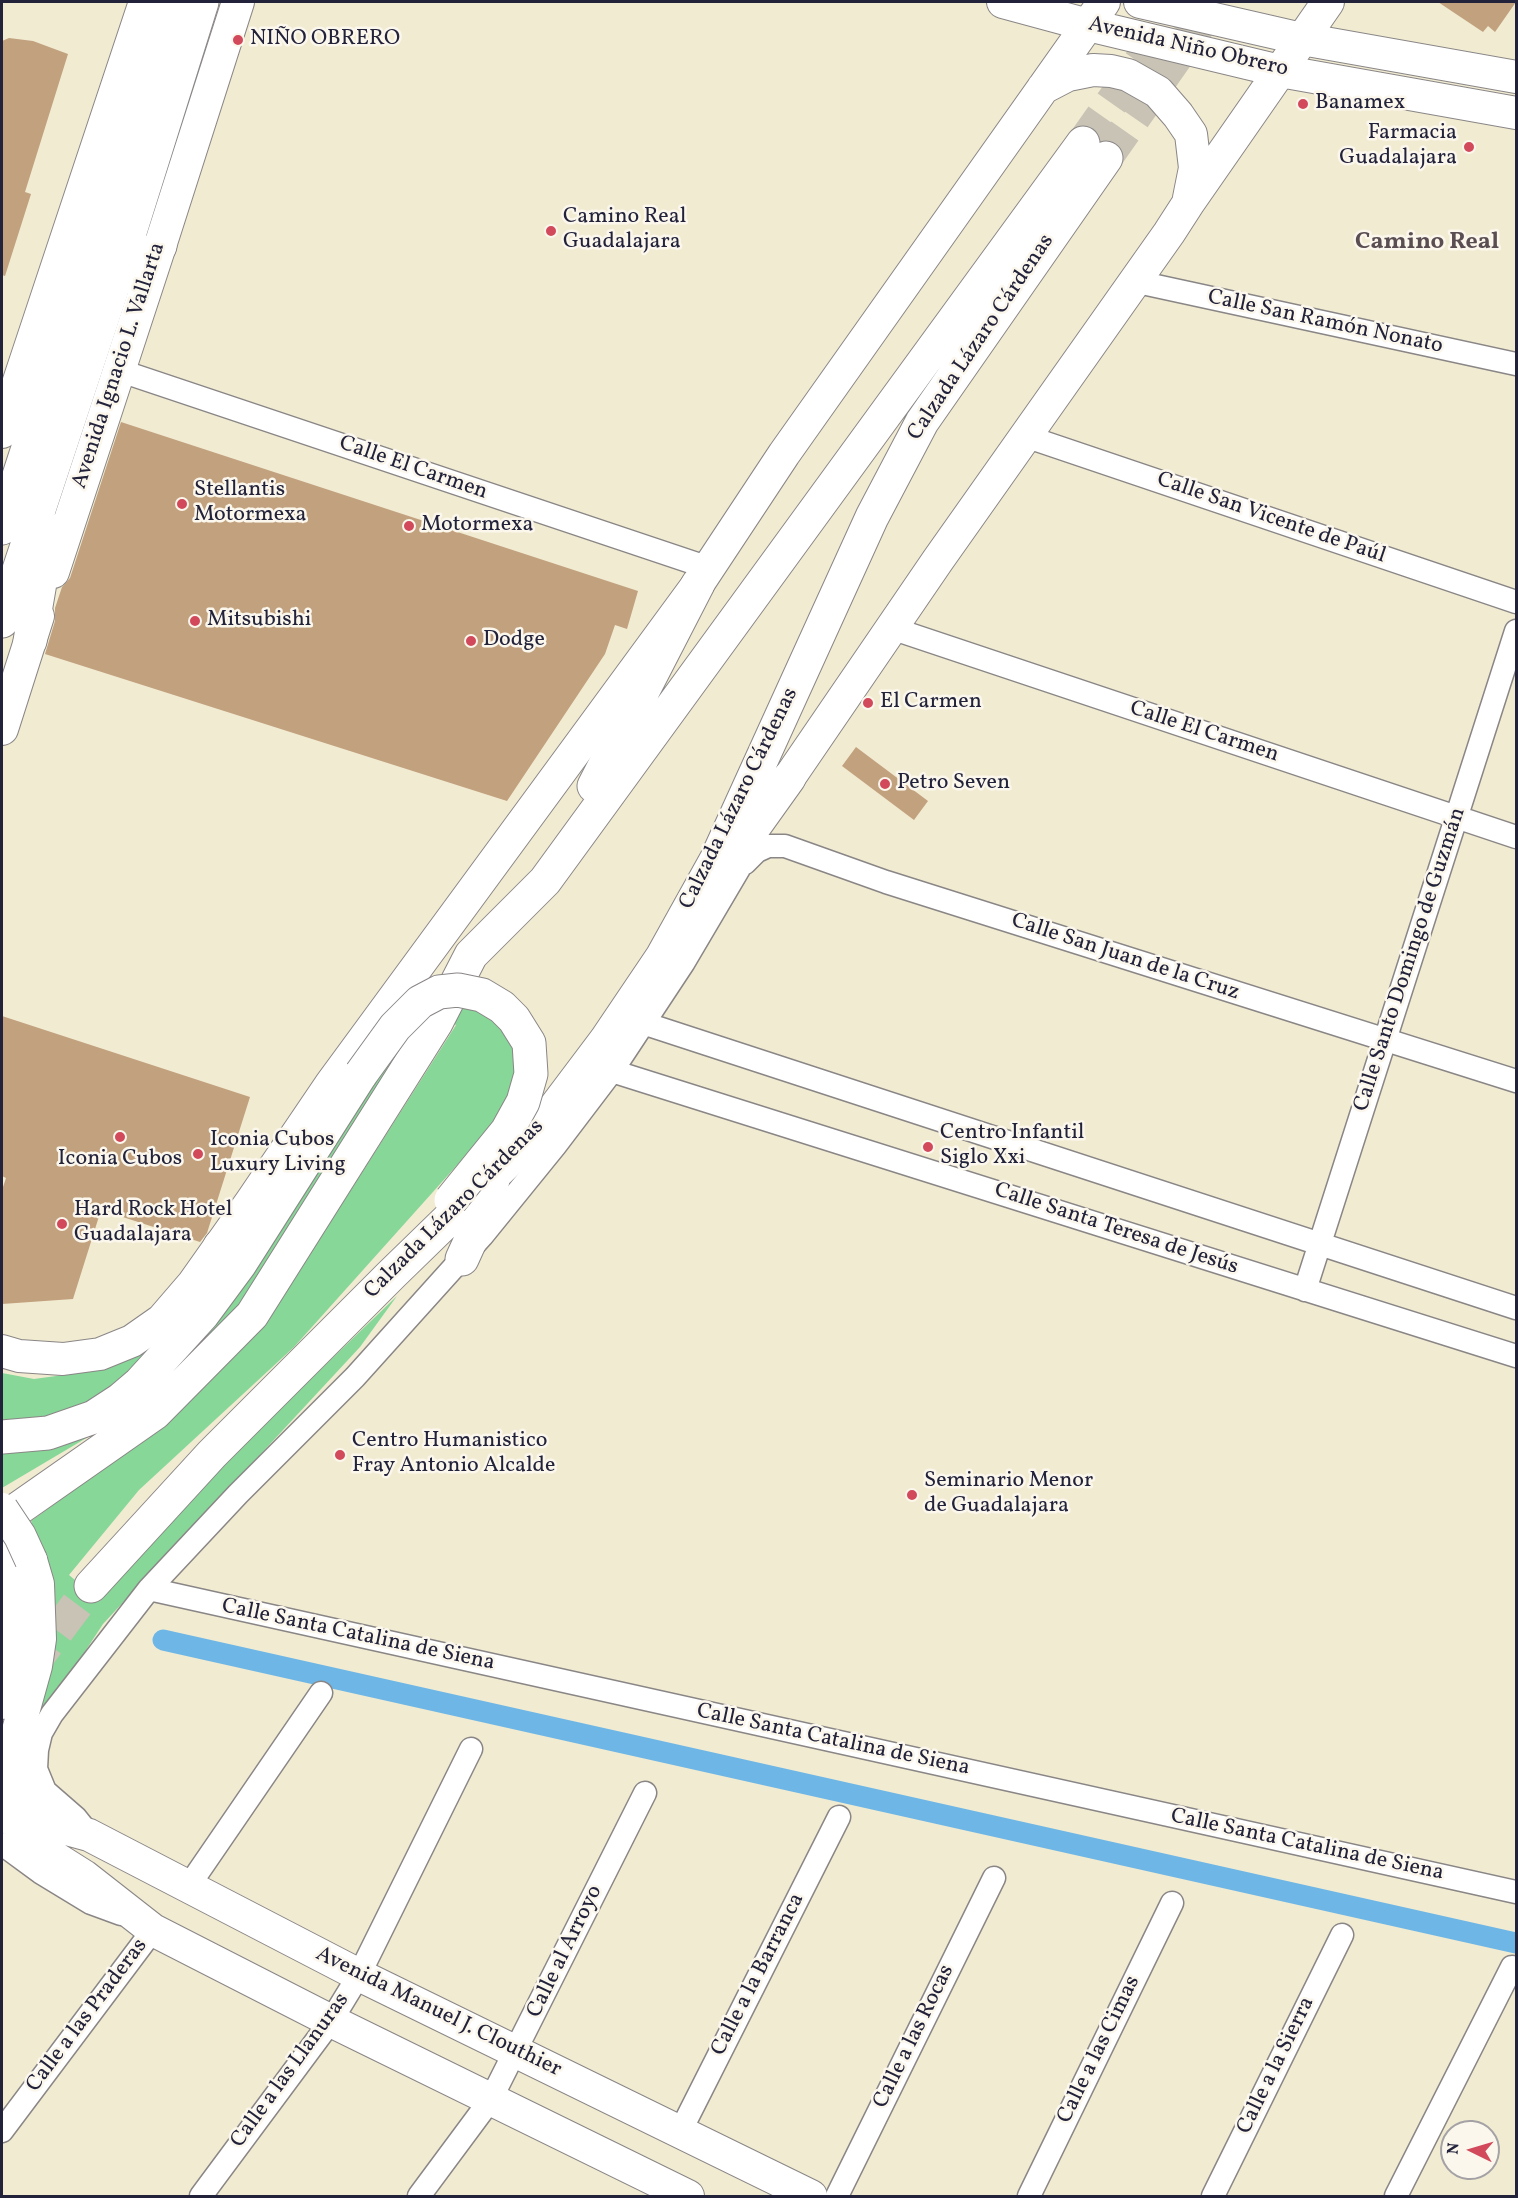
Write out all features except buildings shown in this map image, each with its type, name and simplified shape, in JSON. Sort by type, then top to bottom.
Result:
[{"type":"main road","points":[[2,432],[145,2]]},
{"type":"main road","points":[[2,528],[173,2]]},
{"type":"main road","name":"Avenida Ignacio L. Vallarta","points":[[2,621],[114,283],[202,2]]},
{"type":"main road","name":"Avenida Ignacio L. Vallarta","points":[[2,729],[238,2]]},
{"type":"main road","name":"Avenida Niño Obrero","points":[[1003,2],[1096,13],[1280,70],[1516,113]]},
{"type":"main road","name":"Avenida Niño Obrero","points":[[1140,2],[1302,39],[1516,76]]},
{"type":"main road","name":"Calzada Lázaro Cárdenas","points":[[789,778],[1133,281],[1170,233],[1189,201],[1328,2]]},
{"type":"main road","points":[[2,1352],[19,1356],[63,1359],[100,1354],[132,1341],[162,1320],[193,1284],[331,1084],[704,576],[784,454],[1096,13]]},
{"type":"main road","points":[[1043,88],[1068,75],[1093,70],[1111,70],[1128,75],[1158,92],[1191,134],[1195,168],[1189,201]]},
{"type":"main road","name":"Calzada Lázaro Cárdenas","points":[[2,1520],[155,1413],[252,1315],[436,1023],[471,955],[545,881],[1094,151],[922,422],[872,517],[716,861],[662,957],[606,1040],[533,1137],[212,1454],[91,1587]]},
{"type":"main road","points":[[114,283],[160,246]]},
{"type":"main road","points":[[2,468],[60,346]]},
{"type":"main road","points":[[30,641],[67,424]]},
{"type":"main road","points":[[545,881],[704,576]]},
{"type":"main road","points":[[662,957],[789,778]]},
{"type":"main road","points":[[2,1437],[48,1433],[94,1417],[140,1383],[203,1314],[240,1264],[361,1074],[395,1026],[420,1002],[439,992],[458,990],[482,995],[502,1007],[514,1019],[529,1043],[531,1074],[523,1102],[507,1131],[391,1275]]},
{"type":"main road","points":[[251,1202],[361,1074]]},
{"type":"main road","points":[[462,1259],[482,1215],[494,1176]]},
{"type":"main road","points":[[140,1383],[193,1302],[220,1246]]},
{"type":"main road","points":[[2,1509],[20,1536],[14,1560],[19,1616],[18,1641],[11,1679],[2,1704]]},
{"type":"main road","name":"Avenida Manuel J. Clouthier","points":[[14,1560],[38,1584],[39,1639],[36,1666],[14,1745],[16,1784],[28,1803],[44,1816],[359,1975],[811,2196]]},
{"type":"main road","points":[[7,1825],[84,1876],[145,1925],[331,2020],[688,2196]]},
{"type":"street","name":"Calle San Ramón Nonato","points":[[1133,281],[1516,364]]},
{"type":"street","name":"Calle El Carmen","points":[[118,370],[704,576]]},
{"type":"street","name":"Calle San Vicente de Paúl","points":[[1025,436],[1516,602]]},
{"type":"street","name":"Calle El Carmen","points":[[891,628],[1516,837]]},
{"type":"street","name":"Calle Santo Domingo de Guzmán","points":[[1305,1290],[1516,631]]},
{"type":"street","points":[[78,1832],[76,1818],[45,1791],[36,1769],[41,1733],[52,1714],[149,1589],[238,1494],[355,1377],[462,1259],[555,1146],[612,1071],[684,962],[740,869],[789,778]]},
{"type":"street","name":"Calle San Juan de la Cruz","points":[[740,869],[757,851],[768,846],[784,846],[886,882],[1516,1081]]},
{"type":"street","points":[[643,1023],[1516,1308]]},
{"type":"street","name":"Calle Santa Teresa de Jesús","points":[[612,1071],[1516,1356]]},
{"type":"street","name":"Calle Santa Catalina de Siena","points":[[149,1589],[1516,1892]]},
{"type":"street","points":[[188,1887],[321,1693]]},
{"type":"street","name":"Calle a las Llanuras","points":[[201,2196],[331,2020],[359,1975],[471,1749]]},
{"type":"street","name":"Calle al Arroyo","points":[[419,2196],[491,2099],[517,2052],[645,1793]]},
{"type":"street","name":"Calle a la Barranca","points":[[680,2132],[839,1817]]},
{"type":"street","name":"Calle a las Rocas","points":[[837,2196],[994,1878]]},
{"type":"street","name":"Calle a las Cimas","points":[[1029,2196],[1172,1903]]},
{"type":"street","name":"Calle a las Praderas","points":[[2,2131],[145,1925]]},
{"type":"street","name":"Calle a la Sierra","points":[[1213,2196],[1342,1935]]},
{"type":"street","points":[[1396,2196],[1512,1967]]},
{"type":"green space","points":[[423,1006],[480,1006],[511,1035],[516,1058],[517,1081],[510,1106],[294,1347],[139,1490],[69,1575],[100,1601],[172,1512],[397,1296],[360,1347],[103,1624],[23,1746],[53,1661],[56,1621],[51,1575],[31,1521],[169,1421],[266,1323],[456,1025],[428,1010],[233,1314],[147,1402],[2,1488],[2,1450],[122,1405]]},
{"type":"green space","points":[[161,1337],[129,1377],[56,1420],[2,1425],[2,1373],[34,1379],[71,1374]]},
{"type":"waterway","points":[[163,1640],[1516,1943]]},
{"type":"tunnel","points":[[1083,143],[1182,2]]},
{"type":"tunnel","points":[[1106,158],[1215,2]]},
{"type":"tunnel","points":[[28,1670],[91,1586]]},
{"type":"place","name":"NIÑO OBRERO","points":[[238,40]]},
{"type":"place","name":"Banamex","points":[[1303,104]]},
{"type":"place","name":"Farmacia Guadalajara","points":[[1469,147]]},
{"type":"place","name":"Camino Real Guadalajara","points":[[551,231]]},
{"type":"place","name":"Stellantis Motormexa","points":[[182,504]]},
{"type":"place","name":"Motormexa","points":[[409,526]]},
{"type":"place","name":"Mitsubishi","points":[[195,621]]},
{"type":"place","name":"Dodge","points":[[471,641]]},
{"type":"place","name":"El Carmen","points":[[868,703]]},
{"type":"place","name":"Petro Seven","points":[[885,784]]},
{"type":"place","name":"Iconia Cubos","points":[[120,1137]]},
{"type":"place","name":"Centro Infantil Siglo Xxi","points":[[928,1147]]},
{"type":"place","name":"Iconia Cubos Luxury Living","points":[[198,1154]]},
{"type":"place","name":"Hard Rock Hotel Guadalajara","points":[[62,1224]]},
{"type":"place","name":"Centro Humanistico Fray Antonio Alcalde","points":[[340,1455]]},
{"type":"place","name":"Seminario Menor de Guadalajara","points":[[912,1495]]},
{"type":"district","name":"Camino Real","points":[[1427,244]]}]
